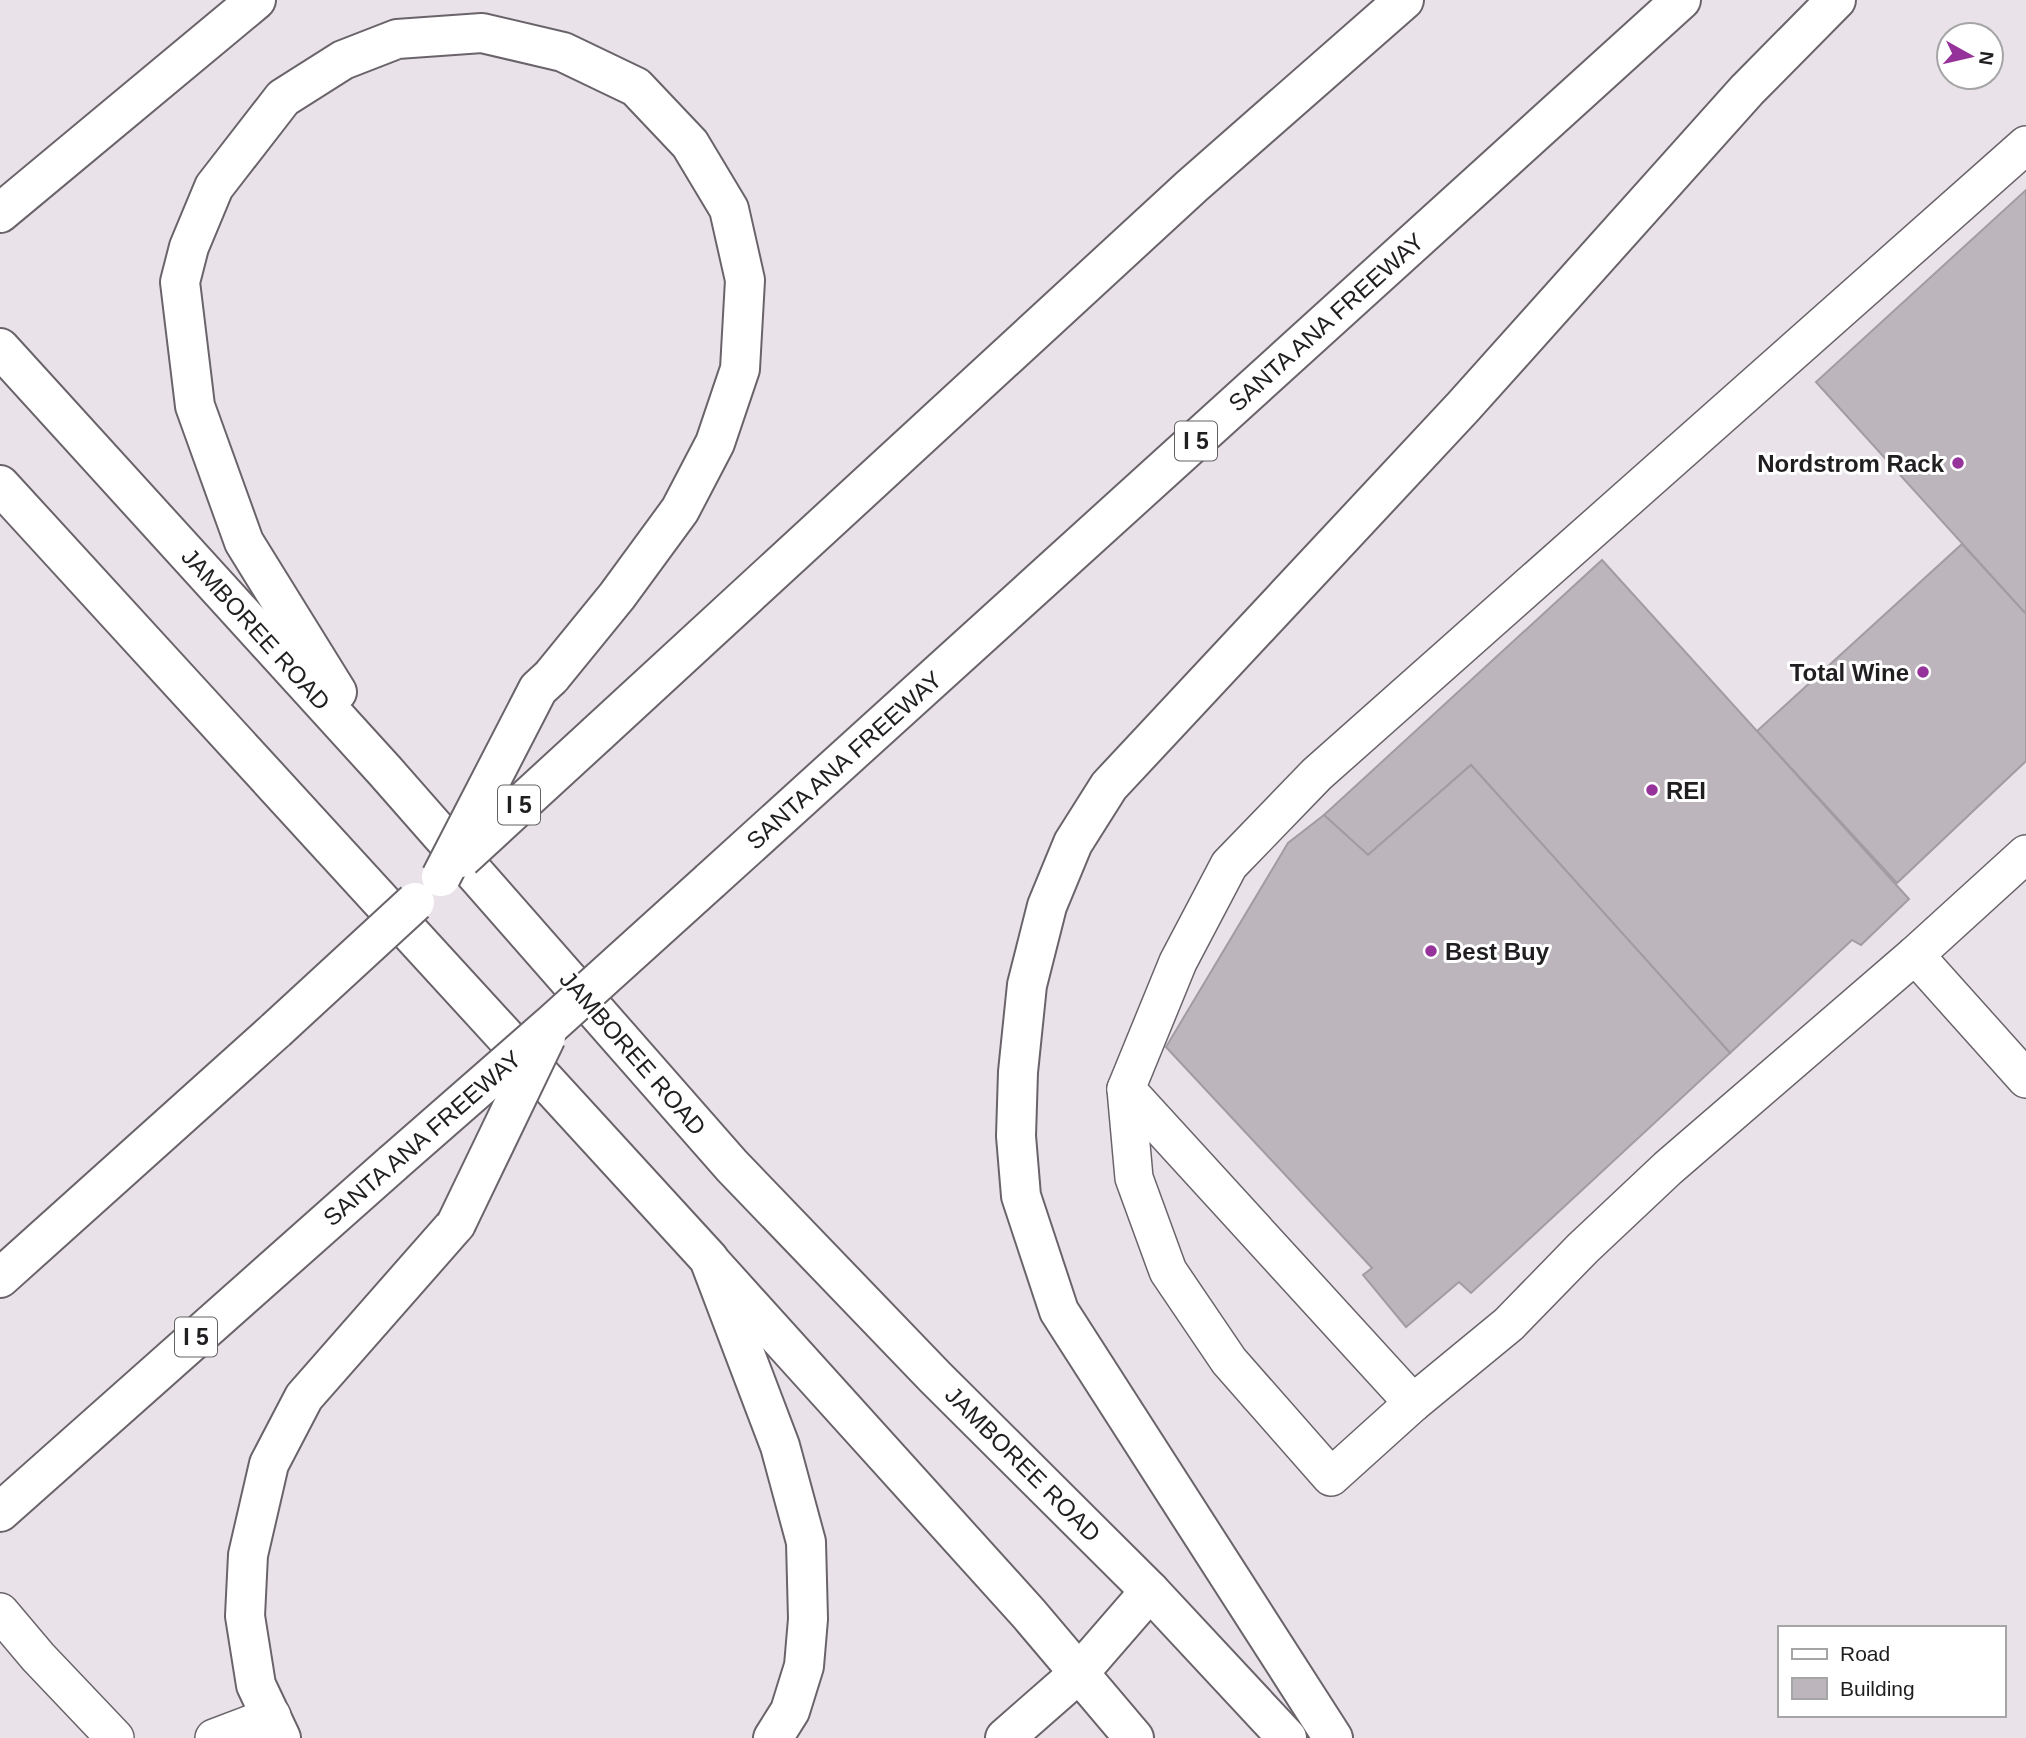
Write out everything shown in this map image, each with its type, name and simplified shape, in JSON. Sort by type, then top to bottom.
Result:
[{"type":"main road","points":[[0,213],[256,0]]},
{"type":"main road","name":"I 5","points":[[0,1278],[276,1030],[1192,186],[1404,0]]},
{"type":"main road","name":"SANTA ANA FREEWAY","points":[[0,1512],[553,1023],[1681,0]]},
{"type":"main road","points":[[1333,1738],[1059,1311],[1021,1196],[1016,1136],[1018,1072],[1027,985],[1047,906],[1073,842],[1109,786],[1463,407],[1747,90],[1836,0]]},
{"type":"main road","points":[[386,771],[244,542],[195,407],[180,282],[189,247],[214,187],[283,98],[343,60],[397,39],[482,33],[563,51],[636,87],[690,144],[729,209],[745,280],[740,369],[715,443],[681,510],[617,596],[551,677],[538,689],[441,877]]},
{"type":"main road","name":"JAMBOREE ROAD","points":[[0,348],[386,771],[732,1166],[935,1377],[1150,1591],[1287,1738]]},
{"type":"main road","points":[[0,485],[709,1259],[1029,1614],[1134,1738]]},
{"type":"main road","points":[[276,1727],[256,1685],[245,1616],[248,1555],[269,1464],[304,1397],[456,1224],[553,1023]]},
{"type":"main road","points":[[709,1259],[780,1446],[806,1542],[808,1619],[804,1666],[790,1711],[773,1738]]},
{"type":"main road","points":[[1006,1738],[1078,1675],[1150,1591]]},
{"type":"lane","points":[[2026,145],[1317,774],[1229,865],[1178,962],[1126,1088],[1134,1178],[1168,1271],[1229,1361],[1331,1477],[1413,1403],[1518,1315],[1668,1168],[1915,955],[2026,854]]},
{"type":"lane","points":[[1915,955],[2026,1079]]},
{"type":"lane","points":[[1126,1088],[1413,1403]]},
{"type":"lane","points":[[0,1612],[38,1657],[115,1738]]},
{"type":"lane","points":[[214,1738],[276,1727]]},
{"type":"building","name":"Nordstrom Rack","points":[[2026,190],[2026,614],[1816,382]]},
{"type":"building","name":"Total Wine","points":[[1962,544],[2026,614],[2026,761],[1897,883],[1757,731]]},
{"type":"building","name":"REI","points":[[1602,560],[1909,899],[1861,945],[1852,940],[1730,1053],[1471,765],[1368,855],[1324,815]]},
{"type":"building","name":"Best Buy","points":[[1471,765],[1730,1053],[1471,1293],[1459,1282],[1406,1327],[1363,1275],[1372,1268],[1166,1047],[1288,843],[1324,815],[1368,855]]},
{"type":"place","name":"Nordstrom Rack","points":[[1958,463]]},
{"type":"place","name":"Total Wine","points":[[1923,672]]},
{"type":"place","name":"REI","points":[[1652,790]]},
{"type":"place","name":"Best Buy","points":[[1431,951]]}]
